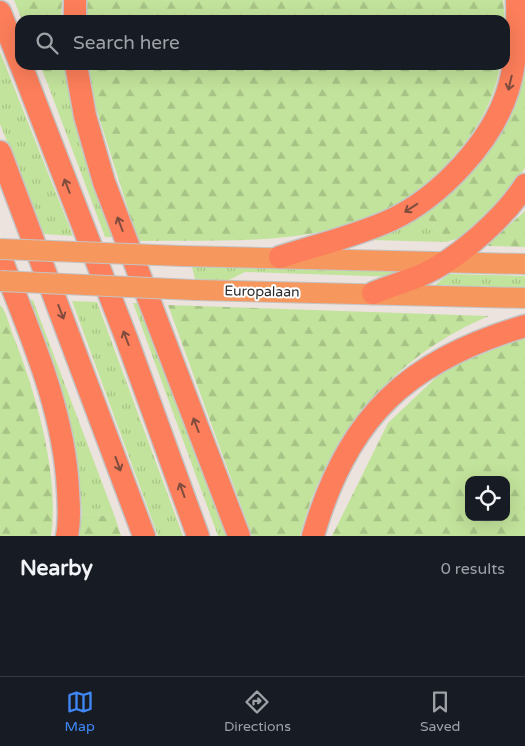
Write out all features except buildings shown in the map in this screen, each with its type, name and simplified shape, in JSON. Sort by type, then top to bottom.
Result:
[{"type":"highway","points":[[75,0],[75,15]]},
{"type":"highway","points":[[280,257],[360,233],[393,219],[413,207],[454,175],[488,133],[508,90],[518,29],[517,0]]},
{"type":"highway","points":[[0,12],[15,51]]},
{"type":"highway","points":[[22,70],[127,340],[198,536]]},
{"type":"highway","points":[[77,70],[85,116],[104,182],[239,536]]},
{"type":"highway","points":[[0,152],[144,536]]},
{"type":"highway","points":[[373,293],[425,274],[445,262],[485,230],[525,185]]},
{"type":"highway","points":[[0,249],[182,256],[525,264]]},
{"type":"highway","points":[[0,256],[46,374],[66,460],[69,524],[67,536]]},
{"type":"highway","name":"Europalaan","points":[[0,282],[194,290],[525,298]]},
{"type":"highway","points":[[313,536],[320,509],[340,461],[367,421],[397,390],[432,364],[504,332],[525,326]]},
{"type":"green space","points":[[14,0],[62,0],[61,15],[20,15]]},
{"type":"green space","points":[[87,0],[503,0],[504,15],[87,15]]},
{"type":"green space","points":[[0,52],[73,236],[44,234],[0,124]]},
{"type":"green space","points":[[42,70],[64,70],[48,85]]},
{"type":"green space","points":[[64,70],[68,70],[117,237],[105,237],[48,85]]},
{"type":"green space","points":[[89,70],[499,70],[490,102],[471,135],[455,155],[422,187],[386,209],[349,225],[309,234],[268,239],[138,241],[91,92]]},
{"type":"green space","points":[[525,70],[525,168],[504,198],[463,237],[446,242],[423,213],[458,185],[487,151],[510,112]]},
{"type":"green space","points":[[525,211],[525,247],[488,246],[490,242]]},
{"type":"green space","points":[[423,213],[446,242],[368,240]]},
{"type":"green space","points":[[191,263],[407,271],[398,277],[245,272],[223,283],[195,279]]},
{"type":"green space","points":[[449,274],[525,276],[525,288],[435,285]]},
{"type":"green space","points":[[24,299],[33,300],[115,517],[82,514],[79,481],[64,403]]},
{"type":"green space","points":[[72,301],[97,302],[183,536],[158,536]]},
{"type":"green space","points":[[133,303],[144,303],[229,536],[218,536]]},
{"type":"green space","points":[[0,305],[21,355],[44,433],[52,486],[53,512],[51,536],[0,536]]},
{"type":"green space","points":[[168,305],[489,316],[454,333],[423,353],[394,377],[368,404],[346,433],[327,465],[312,499],[300,536],[252,536]]},
{"type":"green space","points":[[525,337],[525,536],[332,536],[388,423],[445,369]]},
{"type":"green space","points":[[82,514],[115,517],[121,536],[78,536]]}]
